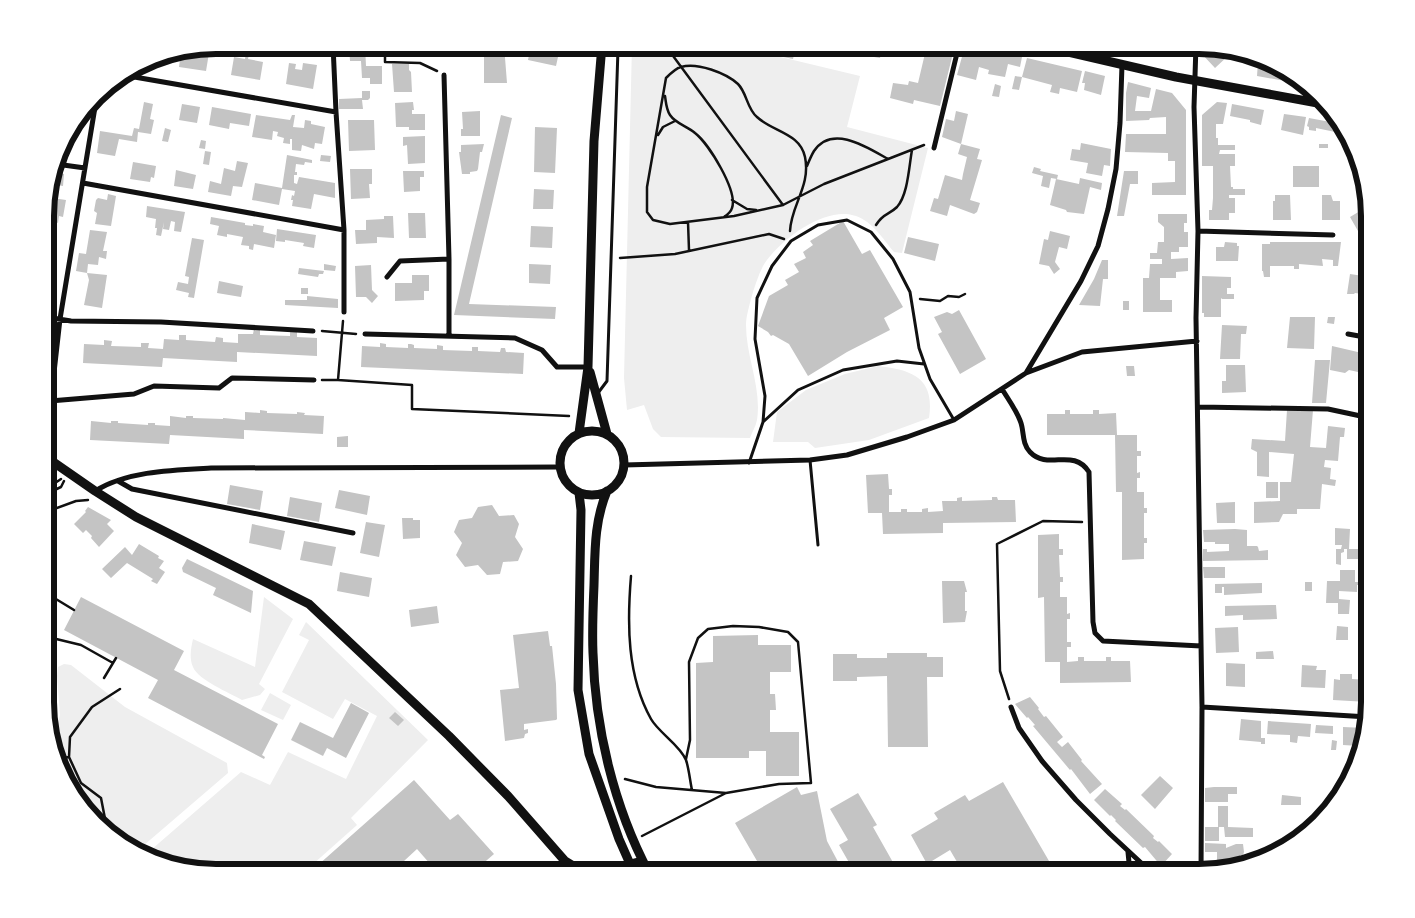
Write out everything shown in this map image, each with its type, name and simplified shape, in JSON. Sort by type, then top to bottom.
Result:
[{"type":"street","points":[[333,54],[344,230],[344,312]]},
{"type":"street","points":[[579,433],[588,367],[594,142],[601,54]]},
{"type":"street","points":[[934,148],[957,54]]},
{"type":"street","points":[[1076,54],[1195,81],[1315,103]]},
{"type":"street","points":[[1196,54],[1198,502],[1202,707],[1201,864]]},
{"type":"street","points":[[1026,373],[1081,282],[1098,246],[1116,169],[1122,65]]},
{"type":"street","points":[[444,75],[449,336]]},
{"type":"street","points":[[133,77],[336,112]]},
{"type":"street","points":[[54,368],[60,319],[95,108]]},
{"type":"street","points":[[62,165],[84,168]]},
{"type":"street","points":[[83,183],[344,230]]},
{"type":"street","points":[[1198,231],[1333,235]]},
{"type":"street","points":[[387,277],[400,260],[449,259]]},
{"type":"street","points":[[54,318],[71,321],[161,322],[313,330]]},
{"type":"street","points":[[365,334],[515,338],[542,350],[557,367],[588,367]]},
{"type":"street","points":[[1348,334],[1361,336]]},
{"type":"street","points":[[624,465],[749,463],[810,460],[847,455],[907,437],[954,420],[1026,373],[1082,352],[1198,341]]},
{"type":"street","points":[[588,367],[607,434]]},
{"type":"street","points":[[54,401],[134,394],[154,386],[219,388],[232,378],[314,380]]},
{"type":"street","points":[[1002,388],[1021,423],[1024,441],[1029,451],[1040,460],[1074,460],[1083,463],[1089,472],[1093,622],[1095,633],[1103,641],[1201,646]]},
{"type":"street","points":[[1199,407],[1328,409],[1361,416]]},
{"type":"street","points":[[607,492],[598,495],[579,493],[566,482],[559,467],[560,456],[570,438],[579,433],[593,431],[607,434],[616,442],[622,452],[624,465],[619,480],[607,492],[597,523],[593,653],[597,704],[611,776],[644,864]]},
{"type":"street","points":[[54,463],[136,517],[309,604],[455,742],[508,796],[565,861],[570,864]]},
{"type":"street","points":[[95,491],[105,485],[118,481],[161,471],[211,468],[559,467]]},
{"type":"street","points":[[118,481],[132,489],[353,533]]},
{"type":"street","points":[[579,493],[581,510],[578,690],[589,754],[618,839],[629,864],[643,861]]},
{"type":"street","points":[[1011,707],[1019,728],[1042,761],[1076,800],[1142,864]]},
{"type":"street","points":[[1202,707],[1360,717]]},
{"type":"street","points":[[1128,852],[1129,864]]},
{"type":"lane","points":[[596,395],[607,381],[618,54]]},
{"type":"lane","points":[[749,463],[763,422],[765,396],[755,339],[757,298],[772,266],[791,241],[818,225],[847,220],[871,232],[893,259],[910,292],[919,348],[924,364],[930,379],[954,420]]},
{"type":"lane","points":[[763,422],[798,390],[843,370],[897,361],[924,364]]},
{"type":"lane","points":[[810,460],[818,545]]},
{"type":"path","points":[[385,54],[385,62],[420,63],[444,75]]},
{"type":"path","points":[[671,54],[783,206]]},
{"type":"path","points":[[611,259],[689,251],[769,234],[791,241],[792,216],[801,196],[805,186],[805,156],[800,145],[790,135],[756,117],[738,84],[716,71],[694,66],[680,67],[666,78],[647,187],[647,212],[653,220],[670,224],[724,217],[783,206],[801,196],[824,184],[936,139]]},
{"type":"path","points":[[664,92],[667,109],[675,121],[694,132],[712,153],[724,174],[732,200],[732,208],[724,217]]},
{"type":"path","points":[[656,137],[663,127],[675,121]]},
{"type":"path","points":[[806,167],[814,151],[824,141],[849,140],[860,143],[888,159]]},
{"type":"path","points":[[871,232],[881,216],[896,208],[904,196],[912,150]]},
{"type":"path","points":[[732,200],[748,209],[757,210]]},
{"type":"path","points":[[688,222],[689,251]]},
{"type":"path","points":[[911,299],[940,302],[948,296],[959,297],[965,294]]},
{"type":"path","points":[[338,380],[344,312]]},
{"type":"path","points":[[313,330],[343,334],[365,334]]},
{"type":"path","points":[[314,380],[412,385],[412,409],[582,416]]},
{"type":"path","points":[[54,485],[68,473]]},
{"type":"path","points":[[54,490],[61,487],[68,473]]},
{"type":"path","points":[[54,509],[76,501],[106,498]]},
{"type":"path","points":[[1011,707],[1000,671],[997,544],[1043,521],[1091,522]]},
{"type":"path","points":[[631,576],[629,607],[632,666],[641,699],[652,722],[686,759]]},
{"type":"path","points":[[54,599],[74,610]]},
{"type":"path","points":[[611,776],[656,787],[726,793],[779,784],[811,783],[798,642],[788,632],[759,627],[733,626],[708,629],[698,638],[689,662],[690,740],[686,759],[692,790]]},
{"type":"path","points":[[54,638],[81,645],[113,663]]},
{"type":"path","points":[[104,678],[116,658]]},
{"type":"path","points":[[105,820],[101,798],[81,783],[69,757],[70,737],[92,707],[120,689]]},
{"type":"path","points":[[64,758],[69,757]]},
{"type":"path","points":[[634,840],[726,793]]},
{"type":"shaded area","points":[[632,54],[768,54],[860,76],[847,127],[928,148],[902,253],[894,252],[868,222],[856,216],[844,214],[817,220],[791,236],[770,256],[763,266],[753,291],[746,322],[748,349],[756,384],[758,408],[756,422],[750,438],[661,437],[653,429],[644,405],[627,410],[624,378]]},
{"type":"shaded area","points":[[878,366],[902,370],[919,378],[925,385],[928,394],[930,404],[929,418],[869,440],[815,448],[808,442],[773,442],[777,412],[806,390],[845,374]]},
{"type":"shaded area","points":[[264,597],[293,619],[259,684],[265,689],[260,695],[242,700],[201,677],[196,672],[191,660],[192,642],[193,639],[255,667]]},
{"type":"shaded area","points":[[306,622],[428,740],[351,818],[357,825],[313,864],[195,863],[174,859],[150,851],[241,772],[270,785],[288,752],[346,779],[377,716],[345,699],[333,719],[282,692],[309,640],[299,635]]},
{"type":"shaded area","points":[[64,664],[71,665],[125,707],[227,763],[228,773],[142,847],[126,837],[109,824],[87,801],[75,783],[62,754],[56,731],[60,715],[58,667]]},
{"type":"shaded area","points":[[270,693],[291,705],[283,720],[261,710]]},
{"type":"building","points":[[209,54],[206,71],[179,67],[180,58]]},
{"type":"building","points":[[246,54],[249,54],[248,59],[263,62],[260,80],[231,75],[234,57],[245,59]]},
{"type":"building","points":[[350,54],[365,54],[366,66],[382,66],[382,84],[370,84],[370,78],[362,78],[361,61],[350,61]]},
{"type":"building","points":[[505,54],[507,83],[484,83],[484,56]]},
{"type":"building","points":[[529,54],[559,54],[556,66],[528,60]]},
{"type":"building","points":[[769,54],[790,54],[794,55],[793,59]]},
{"type":"building","points":[[875,54],[881,54],[880,58],[874,57]]},
{"type":"building","points":[[925,54],[953,54],[940,106],[914,100],[913,104],[890,98],[893,83],[908,85],[909,81],[918,83]]},
{"type":"building","points":[[963,54],[1009,54],[1022,57],[1020,67],[1008,64],[1005,77],[988,74],[989,70],[979,67],[976,80],[957,75]]},
{"type":"building","points":[[1202,54],[1227,56],[1215,68]]},
{"type":"building","points":[[1027,58],[1082,71],[1077,92],[1060,88],[1059,94],[1050,92],[1052,85],[1022,77]]},
{"type":"building","points":[[289,63],[296,64],[295,69],[302,70],[303,63],[317,65],[313,89],[286,84]]},
{"type":"building","points":[[392,64],[409,64],[412,92],[394,92]]},
{"type":"building","points":[[1258,65],[1290,82],[1257,76]]},
{"type":"building","points":[[1085,71],[1105,76],[1101,95],[1084,90],[1085,83],[1082,83]]},
{"type":"building","points":[[1015,76],[1022,77],[1019,90],[1012,89]]},
{"type":"building","points":[[1128,82],[1151,88],[1149,98],[1137,96],[1135,111],[1151,111],[1156,89],[1172,93],[1186,110],[1186,195],[1152,195],[1152,183],[1175,182],[1175,161],[1168,161],[1168,153],[1125,152],[1126,134],[1166,134],[1166,117],[1126,121]]},
{"type":"building","points":[[995,84],[1001,86],[999,97],[992,96]]},
{"type":"building","points":[[362,91],[370,91],[370,98],[362,100],[363,109],[339,109],[339,99],[362,98]]},
{"type":"building","points":[[144,102],[153,104],[150,119],[154,120],[151,134],[138,132],[137,142],[119,139],[115,156],[97,153],[100,131],[132,136],[134,128],[139,129]]},
{"type":"building","points":[[413,102],[414,110],[412,110],[412,114],[425,114],[425,130],[409,130],[409,127],[396,127],[395,103]]},
{"type":"building","points":[[1217,102],[1227,103],[1223,124],[1216,124],[1218,145],[1235,145],[1235,150],[1220,150],[1219,154],[1235,154],[1235,166],[1230,166],[1231,187],[1233,189],[1245,189],[1245,195],[1229,195],[1229,198],[1235,198],[1235,213],[1229,213],[1229,220],[1209,220],[1209,210],[1212,210],[1213,198],[1213,166],[1202,166],[1202,115]]},
{"type":"building","points":[[182,104],[200,107],[197,123],[179,120]]},
{"type":"building","points":[[1232,104],[1264,110],[1261,125],[1250,122],[1250,120],[1230,116]]},
{"type":"building","points":[[212,107],[251,114],[249,126],[230,123],[229,129],[209,125]]},
{"type":"building","points":[[480,111],[480,136],[461,136],[461,129],[463,129],[462,112]]},
{"type":"building","points":[[956,111],[968,114],[961,144],[942,137],[946,119],[954,121]]},
{"type":"building","points":[[1284,114],[1306,117],[1303,135],[1281,130]]},
{"type":"building","points":[[256,115],[290,120],[292,115],[295,115],[293,127],[304,128],[305,120],[311,121],[311,124],[325,127],[322,144],[315,143],[314,149],[302,145],[301,151],[292,150],[292,139],[290,139],[290,144],[283,143],[284,138],[277,136],[278,132],[273,131],[272,140],[252,137]]},
{"type":"building","points":[[501,115],[512,118],[469,304],[556,307],[555,319],[454,315]]},
{"type":"building","points":[[1309,118],[1331,122],[1338,133],[1316,128],[1316,131],[1309,130],[1307,126]]},
{"type":"building","points":[[348,120],[374,120],[375,150],[349,151]]},
{"type":"building","points":[[535,127],[557,128],[555,173],[534,172]]},
{"type":"building","points":[[165,128],[171,130],[168,142],[162,141]]},
{"type":"building","points":[[425,136],[425,163],[408,164],[407,145],[403,146],[403,137]]},
{"type":"building","points":[[201,140],[206,141],[205,149],[199,148]]},
{"type":"building","points":[[1081,143],[1111,149],[1110,166],[1104,165],[1102,176],[1086,173],[1088,163],[1070,160],[1072,149],[1080,150]]},
{"type":"building","points":[[484,144],[482,152],[480,152],[477,171],[470,172],[470,174],[462,174],[459,152],[461,152],[461,145]]},
{"type":"building","points":[[961,144],[980,149],[977,159],[982,160],[970,200],[980,203],[977,212],[974,214],[950,205],[947,216],[930,211],[934,198],[938,199],[945,175],[962,180],[967,157],[958,154]]},
{"type":"building","points":[[1319,144],[1328,144],[1328,148],[1319,148]]},
{"type":"building","points":[[205,151],[211,152],[209,165],[203,164]]},
{"type":"building","points":[[287,155],[312,160],[312,163],[305,162],[304,165],[296,164],[295,172],[297,172],[297,175],[294,175],[294,183],[297,184],[299,177],[335,183],[335,198],[314,194],[311,209],[292,206],[292,195],[294,196],[295,191],[282,189],[279,205],[252,200],[255,183],[282,188]]},
{"type":"building","points":[[321,155],[331,156],[330,162],[320,161]]},
{"type":"building","points":[[237,161],[248,163],[242,187],[233,186],[231,196],[208,192],[210,181],[221,184],[224,168],[235,171]]},
{"type":"building","points":[[133,162],[156,166],[154,178],[151,177],[150,182],[130,179]]},
{"type":"building","points":[[1293,166],[1319,166],[1319,187],[1293,187]]},
{"type":"building","points":[[1034,167],[1041,169],[1040,171],[1058,175],[1057,179],[1051,178],[1049,188],[1041,186],[1043,176],[1032,173]]},
{"type":"building","points":[[350,169],[372,169],[372,184],[369,184],[370,198],[351,199]]},
{"type":"building","points":[[176,170],[196,175],[193,189],[174,186]]},
{"type":"building","points":[[403,171],[424,171],[424,177],[420,177],[420,191],[404,192]]},
{"type":"building","points":[[1124,171],[1138,171],[1138,184],[1130,184],[1124,216],[1117,216]]},
{"type":"building","points":[[59,173],[64,174],[63,186],[57,185]]},
{"type":"building","points":[[1080,178],[1102,183],[1101,190],[1090,187],[1084,214],[1067,212],[1050,205],[1056,179],[1079,184]]},
{"type":"building","points":[[534,189],[554,190],[553,209],[533,209]]},
{"type":"building","points":[[108,194],[116,196],[111,226],[95,224],[97,213],[94,211],[96,200],[98,198],[107,200]]},
{"type":"building","points":[[1275,195],[1290,195],[1291,220],[1273,220],[1273,201],[1275,201]]},
{"type":"building","points":[[1322,195],[1331,195],[1333,201],[1340,201],[1340,220],[1322,220]]},
{"type":"building","points":[[55,198],[66,200],[63,217],[59,216],[58,223],[56,222],[54,224]]},
{"type":"building","points":[[147,206],[185,212],[181,232],[174,231],[175,222],[171,221],[169,230],[163,229],[164,222],[161,236],[156,235],[156,219],[146,217]]},
{"type":"building","points":[[1361,210],[1361,232],[1358,231],[1350,217]]},
{"type":"building","points":[[408,213],[425,213],[426,238],[409,238]]},
{"type":"building","points":[[1158,214],[1187,214],[1184,232],[1188,232],[1188,247],[1179,247],[1179,252],[1171,252],[1171,259],[1188,258],[1188,271],[1176,272],[1176,278],[1160,278],[1160,300],[1172,300],[1172,312],[1143,312],[1143,278],[1149,278],[1150,264],[1162,264],[1162,259],[1150,259],[1150,253],[1157,253],[1158,242],[1164,242],[1164,227],[1158,222]]},
{"type":"building","points":[[384,216],[393,216],[394,238],[377,237],[377,243],[356,244],[355,230],[366,230],[366,220],[384,219]]},
{"type":"building","points":[[211,217],[245,223],[245,225],[264,226],[263,232],[276,235],[274,248],[254,244],[253,250],[249,249],[249,246],[241,245],[243,237],[227,234],[227,237],[217,235],[219,226],[210,224]]},
{"type":"building","points":[[843,221],[862,254],[870,250],[903,307],[884,318],[890,330],[847,352],[808,376],[789,344],[773,335],[771,336],[758,326],[769,296],[788,285],[785,280],[799,272],[794,264],[806,258],[803,252],[813,245],[810,241]]},
{"type":"building","points":[[531,226],[553,227],[552,248],[530,247]]},
{"type":"building","points":[[277,229],[316,235],[314,248],[303,246],[304,243],[285,240],[285,242],[276,241]]},
{"type":"building","points":[[90,230],[107,232],[103,251],[107,251],[106,259],[99,257],[98,265],[88,264],[87,273],[76,271],[79,253],[86,254]]},
{"type":"building","points":[[1050,231],[1070,236],[1067,249],[1059,247],[1055,262],[1060,269],[1054,274],[1049,266],[1039,264],[1044,239],[1048,240]]},
{"type":"building","points":[[908,237],[939,244],[935,261],[904,253]]},
{"type":"building","points":[[192,238],[204,240],[194,298],[188,297],[189,293],[176,290],[178,282],[188,284],[189,277],[185,276]]},
{"type":"building","points":[[1225,242],[1237,243],[1237,246],[1239,246],[1238,261],[1216,261],[1216,247],[1224,247]]},
{"type":"building","points":[[1270,242],[1341,242],[1338,266],[1333,266],[1333,260],[1322,259],[1323,266],[1299,264],[1299,269],[1294,269],[1294,266],[1270,266],[1270,277],[1264,277],[1262,271],[1262,244],[1270,244]]},
{"type":"building","points":[[1102,260],[1108,260],[1108,279],[1103,279],[1100,306],[1079,305],[1094,279]]},
{"type":"building","points":[[324,264],[336,266],[335,271],[324,270]]},
{"type":"building","points":[[529,264],[551,265],[550,284],[529,283]]},
{"type":"building","points":[[371,265],[372,290],[378,296],[372,303],[366,297],[356,297],[355,266]]},
{"type":"building","points":[[299,268],[324,271],[318,277],[298,274]]},
{"type":"building","points":[[87,273],[107,275],[102,308],[84,305],[89,280]]},
{"type":"building","points":[[1350,274],[1361,276],[1361,294],[1347,294]]},
{"type":"building","points":[[412,275],[429,275],[429,291],[424,291],[424,300],[395,301],[395,283],[412,283]]},
{"type":"building","points":[[1202,276],[1231,277],[1231,288],[1227,288],[1227,294],[1234,294],[1234,299],[1221,298],[1221,317],[1204,317],[1204,313],[1202,313]]},
{"type":"building","points":[[219,281],[243,286],[241,297],[217,293]]},
{"type":"building","points":[[301,288],[308,288],[308,294],[301,294]]},
{"type":"building","points":[[307,296],[338,299],[338,308],[285,305],[285,300],[307,300]]},
{"type":"building","points":[[1123,301],[1129,301],[1129,310],[1123,310]]},
{"type":"building","points":[[959,310],[986,359],[960,374],[938,334],[942,332],[934,317],[947,312],[952,314]]},
{"type":"building","points":[[1290,317],[1315,317],[1314,349],[1287,348]]},
{"type":"building","points":[[1328,317],[1335,317],[1334,324],[1327,323]]},
{"type":"building","points":[[1222,325],[1247,326],[1246,334],[1241,334],[1240,359],[1220,359]]},
{"type":"building","points":[[254,329],[260,329],[260,335],[290,336],[290,331],[297,332],[297,337],[317,338],[317,356],[237,352],[237,362],[163,358],[162,367],[83,363],[84,344],[104,345],[104,340],[112,341],[111,346],[141,347],[141,343],[149,343],[148,348],[163,349],[164,339],[179,340],[179,335],[186,335],[186,340],[215,342],[216,337],[223,338],[223,342],[238,343],[238,334],[253,334]]},
{"type":"building","points":[[380,343],[386,344],[386,347],[408,348],[408,344],[411,344],[414,345],[414,348],[437,349],[437,345],[443,346],[443,350],[472,351],[472,347],[478,347],[478,351],[500,352],[501,348],[505,348],[506,352],[524,353],[523,374],[361,367],[362,346],[380,347]]},
{"type":"building","points":[[1332,346],[1361,353],[1358,372],[1349,370],[1345,373],[1330,370]]},
{"type":"building","points":[[1315,360],[1330,360],[1326,403],[1312,403]]},
{"type":"building","points":[[1226,365],[1245,365],[1246,392],[1222,393],[1222,381],[1226,381]]},
{"type":"building","points":[[1126,366],[1134,366],[1135,376],[1127,376]]},
{"type":"building","points":[[260,410],[267,411],[267,413],[297,414],[297,412],[305,413],[304,415],[324,416],[323,434],[244,430],[244,439],[170,435],[169,444],[90,440],[91,421],[111,423],[111,421],[118,421],[118,423],[148,425],[148,423],[155,423],[155,425],[170,426],[170,416],[245,420],[245,412],[260,413]]},
{"type":"building","points":[[1065,410],[1070,410],[1070,414],[1093,414],[1093,410],[1099,410],[1099,414],[1116,413],[1117,435],[1137,435],[1137,451],[1141,451],[1141,456],[1137,456],[1137,473],[1140,472],[1140,478],[1137,478],[1137,492],[1144,492],[1144,508],[1147,508],[1147,513],[1144,513],[1144,538],[1147,538],[1147,543],[1144,543],[1144,559],[1122,560],[1122,492],[1116,492],[1115,435],[1047,435],[1047,414],[1065,414]]},
{"type":"building","points":[[1287,410],[1313,410],[1310,447],[1326,448],[1328,426],[1345,428],[1344,437],[1340,437],[1338,461],[1325,460],[1324,467],[1331,468],[1330,479],[1336,480],[1335,486],[1322,484],[1320,509],[1297,509],[1297,514],[1283,514],[1279,522],[1254,523],[1254,502],[1280,501],[1280,482],[1291,482],[1294,454],[1269,452],[1269,477],[1257,476],[1257,452],[1251,449],[1252,439],[1285,441]]},
{"type":"building","points":[[348,436],[348,447],[337,447],[337,437]]},
{"type":"building","points":[[888,474],[889,489],[892,489],[892,495],[889,495],[889,512],[901,512],[901,509],[907,509],[907,512],[922,512],[922,509],[928,508],[928,512],[943,511],[942,501],[957,501],[957,498],[962,497],[962,501],[992,500],[992,497],[997,497],[998,500],[1015,500],[1016,522],[943,523],[943,533],[883,534],[882,513],[868,513],[866,475]]},
{"type":"building","points":[[1266,482],[1278,482],[1278,498],[1266,498]]},
{"type":"building","points":[[230,485],[263,491],[260,510],[227,504]]},
{"type":"building","points":[[339,490],[370,496],[367,515],[335,508]]},
{"type":"building","points":[[290,497],[322,503],[319,522],[287,516]]},
{"type":"building","points":[[1235,502],[1235,523],[1217,523],[1216,503]]},
{"type":"building","points":[[492,505],[499,516],[514,515],[519,524],[515,537],[523,549],[518,561],[503,562],[500,574],[487,575],[478,565],[465,567],[456,555],[462,543],[454,532],[459,520],[472,518],[478,507]]},
{"type":"building","points":[[88,507],[111,520],[107,524],[114,531],[99,547],[86,530],[83,533],[74,524],[86,512]]},
{"type":"building","points":[[402,518],[420,520],[420,538],[403,539]]},
{"type":"building","points":[[366,522],[385,525],[379,557],[360,553]]},
{"type":"building","points":[[252,524],[285,531],[281,550],[249,543]]},
{"type":"building","points":[[1335,528],[1350,529],[1349,549],[1361,549],[1361,559],[1347,559],[1347,549],[1344,549],[1344,552],[1341,553],[1341,565],[1336,564],[1336,549],[1341,549],[1342,545],[1335,545]]},
{"type":"building","points":[[1203,530],[1247,530],[1247,546],[1257,546],[1259,551],[1268,550],[1268,560],[1203,561],[1203,549],[1207,549],[1207,552],[1229,551],[1229,544],[1204,542]]},
{"type":"building","points":[[1059,534],[1059,549],[1063,549],[1063,555],[1059,555],[1060,577],[1063,577],[1063,582],[1060,582],[1060,597],[1067,597],[1067,614],[1070,613],[1070,619],[1067,619],[1067,642],[1071,642],[1071,647],[1067,647],[1067,662],[1078,661],[1078,657],[1084,657],[1084,661],[1106,661],[1106,657],[1111,657],[1111,661],[1130,661],[1131,682],[1060,683],[1060,662],[1045,662],[1044,597],[1038,598],[1038,535]]},
{"type":"building","points":[[304,541],[336,547],[332,566],[300,560]]},
{"type":"building","points":[[139,544],[164,561],[159,568],[165,572],[157,584],[151,581],[153,579],[127,563],[111,578],[102,569],[125,547],[132,555]]},
{"type":"building","points":[[187,559],[253,591],[251,613],[213,595],[216,588],[183,572],[182,568]]},
{"type":"building","points":[[1203,567],[1225,567],[1225,578],[1204,578]]},
{"type":"building","points":[[1340,570],[1355,570],[1355,582],[1361,582],[1361,585],[1357,585],[1357,592],[1339,591],[1339,599],[1350,600],[1349,614],[1338,614],[1338,603],[1326,603],[1327,581],[1340,581]]},
{"type":"building","points":[[340,572],[372,578],[369,597],[337,591]]},
{"type":"building","points":[[942,581],[964,581],[967,592],[965,592],[965,611],[967,611],[965,622],[943,623]]},
{"type":"building","points":[[1305,582],[1312,582],[1312,591],[1305,591]]},
{"type":"building","points":[[1262,583],[1262,593],[1224,595],[1224,587],[1222,587],[1222,593],[1215,593],[1215,584]]},
{"type":"building","points":[[81,597],[184,651],[174,670],[278,724],[262,755],[265,757],[264,759],[148,698],[158,680],[64,630]]},
{"type":"building","points":[[1276,605],[1277,619],[1243,620],[1243,615],[1225,616],[1225,606]]},
{"type":"building","points":[[437,606],[439,623],[411,627],[409,610]]},
{"type":"building","points":[[1337,626],[1348,627],[1348,640],[1336,640]]},
{"type":"building","points":[[1238,627],[1239,652],[1216,653],[1215,628]]},
{"type":"building","points":[[548,631],[550,646],[552,646],[556,684],[557,719],[524,724],[524,730],[528,729],[528,733],[525,734],[524,738],[505,741],[500,690],[519,688],[513,635]]},
{"type":"building","points":[[758,635],[758,645],[791,645],[791,672],[770,672],[770,694],[775,694],[776,710],[770,710],[770,732],[799,732],[799,776],[766,776],[766,751],[749,751],[749,758],[696,758],[696,663],[713,662],[713,636]]},
{"type":"building","points":[[1273,651],[1274,659],[1256,659],[1256,652]]},
{"type":"building","points":[[887,653],[927,653],[927,657],[943,657],[943,677],[927,677],[928,747],[888,747],[887,676],[857,677],[857,681],[833,681],[833,654],[857,654],[857,658],[887,658]]},
{"type":"building","points":[[1226,663],[1245,664],[1245,687],[1226,686]]},
{"type":"building","points":[[1302,665],[1317,666],[1316,670],[1326,670],[1325,688],[1301,687]]},
{"type":"building","points":[[1340,674],[1352,674],[1352,679],[1361,680],[1361,702],[1333,700],[1334,679],[1340,680]]},
{"type":"building","points":[[1030,697],[1044,717],[1046,716],[1063,737],[1057,742],[1062,747],[1068,742],[1081,761],[1102,784],[1090,794],[1033,726],[1035,725],[1015,704]]},
{"type":"building","points":[[351,703],[369,713],[346,758],[327,748],[323,756],[291,740],[300,722],[333,738]]},
{"type":"building","points":[[395,712],[404,720],[398,726],[389,718]]},
{"type":"building","points":[[1241,719],[1261,721],[1261,738],[1265,738],[1265,744],[1239,740]]},
{"type":"building","points":[[1268,721],[1311,724],[1310,737],[1298,736],[1297,743],[1290,742],[1290,735],[1267,734]]},
{"type":"building","points":[[1316,725],[1333,726],[1333,734],[1315,733]]},
{"type":"building","points":[[1343,727],[1359,728],[1355,746],[1343,745]]},
{"type":"building","points":[[1332,740],[1337,741],[1336,750],[1331,750]]},
{"type":"building","points":[[1160,776],[1173,788],[1155,809],[1141,795]]},
{"type":"building","points":[[414,780],[450,820],[458,814],[494,854],[482,864],[430,864],[417,849],[401,864],[319,864]]},
{"type":"building","points":[[1003,782],[1051,864],[958,864],[950,850],[927,864],[911,835],[938,819],[934,813],[965,795],[969,801]]},
{"type":"building","points":[[797,787],[801,795],[817,791],[827,841],[839,864],[759,864],[735,823]]},
{"type":"building","points":[[1237,787],[1237,794],[1228,794],[1228,802],[1205,802],[1205,788]]},
{"type":"building","points":[[1105,789],[1122,804],[1120,806],[1126,809],[1154,836],[1153,838],[1159,841],[1172,854],[1163,864],[1159,864],[1145,847],[1143,848],[1094,800]]},
{"type":"building","points":[[858,793],[877,825],[873,827],[894,864],[850,864],[839,845],[848,840],[830,809]]},
{"type":"building","points":[[1282,795],[1301,797],[1301,805],[1281,805]]},
{"type":"building","points":[[1218,806],[1228,806],[1228,827],[1253,828],[1253,837],[1225,837],[1224,827],[1219,827],[1219,841],[1205,841],[1205,827],[1218,827]]},
{"type":"building","points":[[1205,843],[1226,844],[1226,848],[1236,844],[1243,844],[1244,852],[1240,857],[1234,857],[1234,860],[1220,863],[1217,862],[1217,852],[1205,852]]}]
